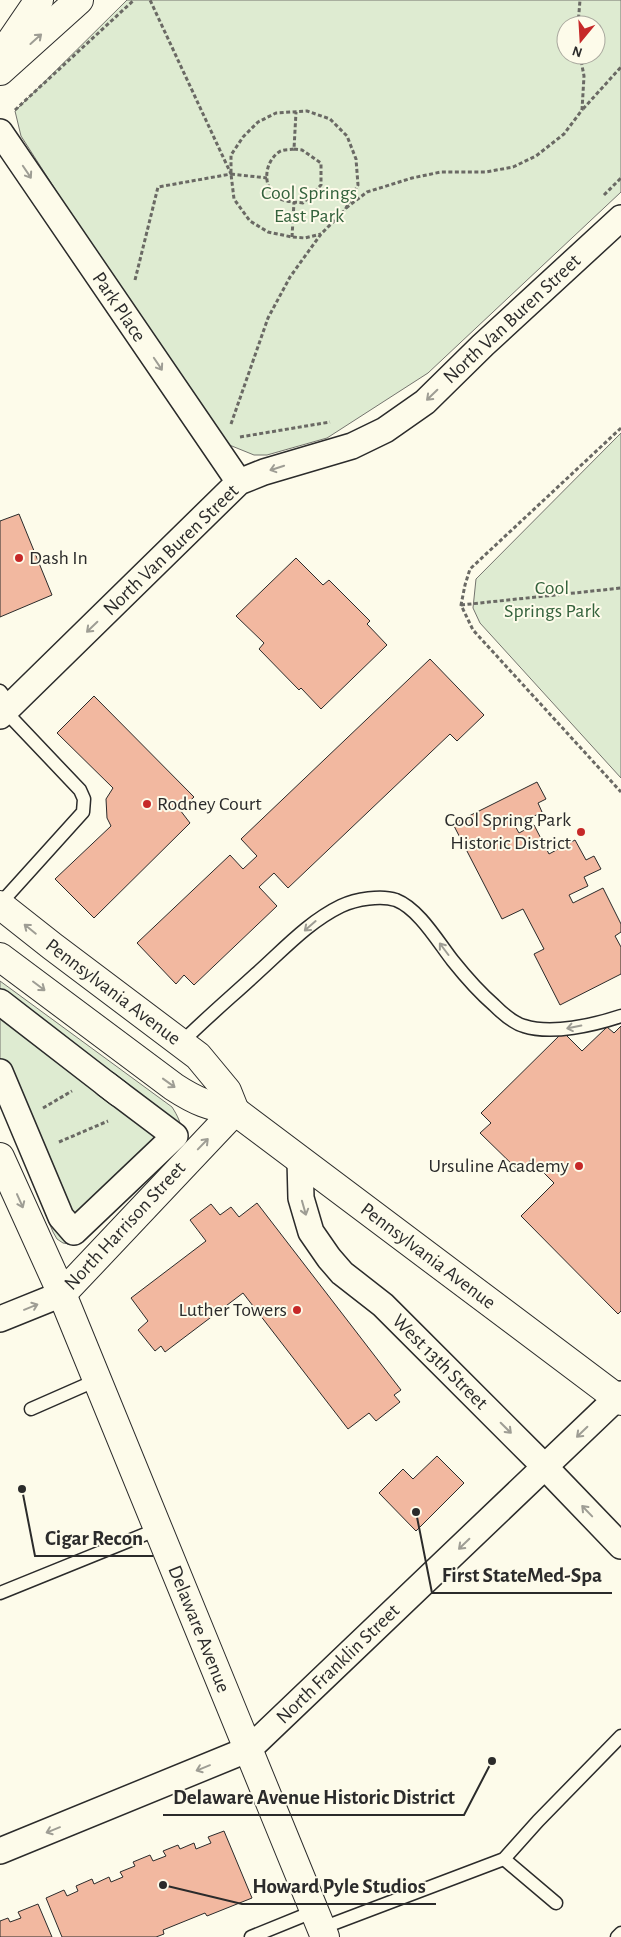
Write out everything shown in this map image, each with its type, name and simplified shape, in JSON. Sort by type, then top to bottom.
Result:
[{"type":"main road","points":[[0,57],[39,0]]},
{"type":"main road","points":[[0,71],[79,0]]},
{"type":"main road","name":"Pennsylvania Avenue","points":[[0,904],[52,946],[198,1056],[227,1091],[235,1111]]},
{"type":"main road","name":"Pennsylvania Avenue","points":[[0,956],[174,1088],[195,1101],[235,1111],[620,1398]]},
{"type":"main road","name":"North Harrison Street","points":[[62,1294],[235,1111]]},
{"type":"main road","name":"Delaware Avenue","points":[[0,1157],[62,1294],[321,1925]]},
{"type":"street","name":"Park Place","points":[[0,132],[239,482]]},
{"type":"street","name":"North Van Buren Street","points":[[4,706],[239,482],[352,446],[385,430],[425,402],[483,345],[621,218]]},
{"type":"street","points":[[0,1002],[175,1136],[74,1232],[61,1217],[0,1072]]},
{"type":"street","points":[[106,1084],[159,1125]]},
{"type":"street","name":"West 13th Street","points":[[300,1160],[301,1198],[311,1232],[329,1258],[342,1273],[383,1305],[621,1546]]},
{"type":"street","name":"North Harrison Street","points":[[0,1319],[62,1294]]},
{"type":"street","name":"North Franklin Street","points":[[0,1851],[249,1749],[620,1398]]},
{"type":"lane","points":[[0,904],[83,812],[84,799],[80,790],[4,706]]},
{"type":"lane","points":[[181,1043],[315,921],[343,905],[366,899],[385,897],[398,901],[411,910],[424,923],[454,962],[489,1000],[505,1016],[523,1026],[541,1029],[564,1029],[621,1016]]},
{"type":"lane","points":[[31,1409],[97,1380]]},
{"type":"lane","points":[[0,1592],[158,1529]]},
{"type":"lane","points":[[251,1937],[321,1925],[504,1859],[538,1821],[621,1736]]},
{"type":"lane","points":[[504,1859],[556,1903]]},
{"type":"lane","points":[[617,1937],[621,1933]]},
{"type":"path","points":[[15,111],[134,0]]},
{"type":"path","points":[[150,0],[230,174]]},
{"type":"path","points":[[579,15],[580,0]]},
{"type":"path","points":[[582,65],[584,76],[582,110]]},
{"type":"path","points":[[230,429],[268,318],[290,277],[321,234],[344,210],[367,192],[412,178],[441,172],[486,172],[513,167],[536,156],[564,134],[582,110],[621,67]]},
{"type":"path","points":[[294,149],[296,112]]},
{"type":"path","points":[[321,234],[306,238],[292,237],[268,232],[250,221],[234,199],[230,174],[231,155],[242,137],[258,122],[276,113],[307,112],[330,119],[347,136],[356,159],[358,185],[344,210]]},
{"type":"path","points":[[294,149],[302,150],[321,163],[321,186],[303,203],[279,198],[271,192],[267,178],[267,170],[272,158],[281,151],[294,149]]},
{"type":"path","points":[[135,281],[158,187],[230,174],[267,178]]},
{"type":"path","points":[[602,197],[621,178]]},
{"type":"path","points":[[292,237],[294,202]]},
{"type":"path","points":[[234,438],[337,422]]},
{"type":"path","points":[[621,428],[470,569],[464,585],[462,605],[473,630],[621,792]]},
{"type":"path","points":[[462,605],[621,588]]},
{"type":"path","points":[[34,1113],[78,1088]]},
{"type":"path","points":[[54,1144],[136,1107]]},
{"type":"path","points":[[100,1115],[103,1122]]},
{"type":"green space","name":"Cool Springs East Park","points":[[127,0],[621,0],[621,192],[428,373],[327,438],[267,455],[254,455],[222,442],[132,309],[21,136],[15,111]]},
{"type":"green space","name":"Cool Springs Park","points":[[621,433],[621,778],[480,623],[473,608],[476,579]]},
{"type":"green space","points":[[0,981],[172,1107],[179,1119],[181,1135],[175,1153],[90,1234],[70,1244],[63,1243],[57,1239],[53,1232],[0,1103]]},
{"type":"building","name":"Dash In","points":[[19,514],[52,595],[0,617],[0,521]]},
{"type":"building","points":[[296,558],[323,585],[329,580],[370,621],[367,624],[387,645],[321,709],[301,688],[299,690],[259,649],[264,643],[236,616]]},
{"type":"building","points":[[430,659],[484,715],[457,741],[450,734],[288,888],[274,873],[259,887],[277,906],[194,985],[184,975],[176,984],[137,943],[230,855],[243,869],[257,856],[241,839]]},
{"type":"building","name":"Rodney Court","points":[[94,696],[194,797],[180,810],[190,823],[94,918],[55,879],[111,826],[107,818],[106,799],[113,788],[57,733]]},
{"type":"building","points":[[537,782],[546,799],[538,803],[542,812],[515,826],[519,833],[534,825],[549,854],[575,840],[586,860],[594,856],[601,869],[584,877],[588,886],[569,895],[573,903],[603,888],[621,924],[621,932],[615,936],[621,947],[621,974],[560,1005],[534,954],[544,949],[523,909],[502,919],[453,824]]},
{"type":"building","name":"Ursuline Academy","points":[[621,1026],[621,1311],[618,1314],[521,1216],[554,1183],[531,1160],[519,1171],[480,1133],[491,1123],[481,1113],[563,1032],[582,1051],[607,1027],[614,1033]]},
{"type":"building","name":"Luther Towers","points":[[257,1203],[401,1390],[394,1395],[400,1402],[376,1421],[369,1413],[348,1429],[243,1293],[165,1352],[161,1346],[155,1351],[138,1330],[148,1321],[131,1298],[206,1241],[190,1220],[211,1204],[220,1215],[231,1207],[239,1217]]},
{"type":"building","points":[[437,1456],[464,1483],[416,1531],[379,1493],[403,1469],[413,1479]]},
{"type":"building","points":[[224,1831],[252,1898],[207,1916],[205,1913],[163,1930],[164,1934],[156,1937],[62,1937],[46,1898],[64,1890],[67,1896],[78,1891],[76,1886],[92,1879],[94,1884],[109,1877],[111,1882],[123,1877],[120,1872],[135,1866],[133,1862],[150,1855],[153,1861],[166,1856],[163,1851],[178,1845],[180,1849],[194,1843],[196,1849],[211,1843],[208,1837]]},
{"type":"building","points":[[38,1904],[52,1937],[0,1937],[0,1921],[8,1918],[10,1922],[21,1918],[18,1912]]},
{"type":"place","name":"Dash In","points":[[19,558]]},
{"type":"place","name":"Rodney Court","points":[[147,804]]},
{"type":"place","name":"Cool Spring Park Historic District","points":[[581,832]]},
{"type":"place","name":"Ursuline Academy","points":[[579,1166]]},
{"type":"place","name":"Luther Towers","points":[[297,1310]]},
{"type":"place","name":"Cigar Recon","points":[[22,1489]]},
{"type":"place","name":"First StateMed-Spa","points":[[416,1512]]},
{"type":"place","name":"Delaware Avenue Historic District","points":[[492,1761]]},
{"type":"place","name":"Howard Pyle Studios","points":[[163,1885]]}]
